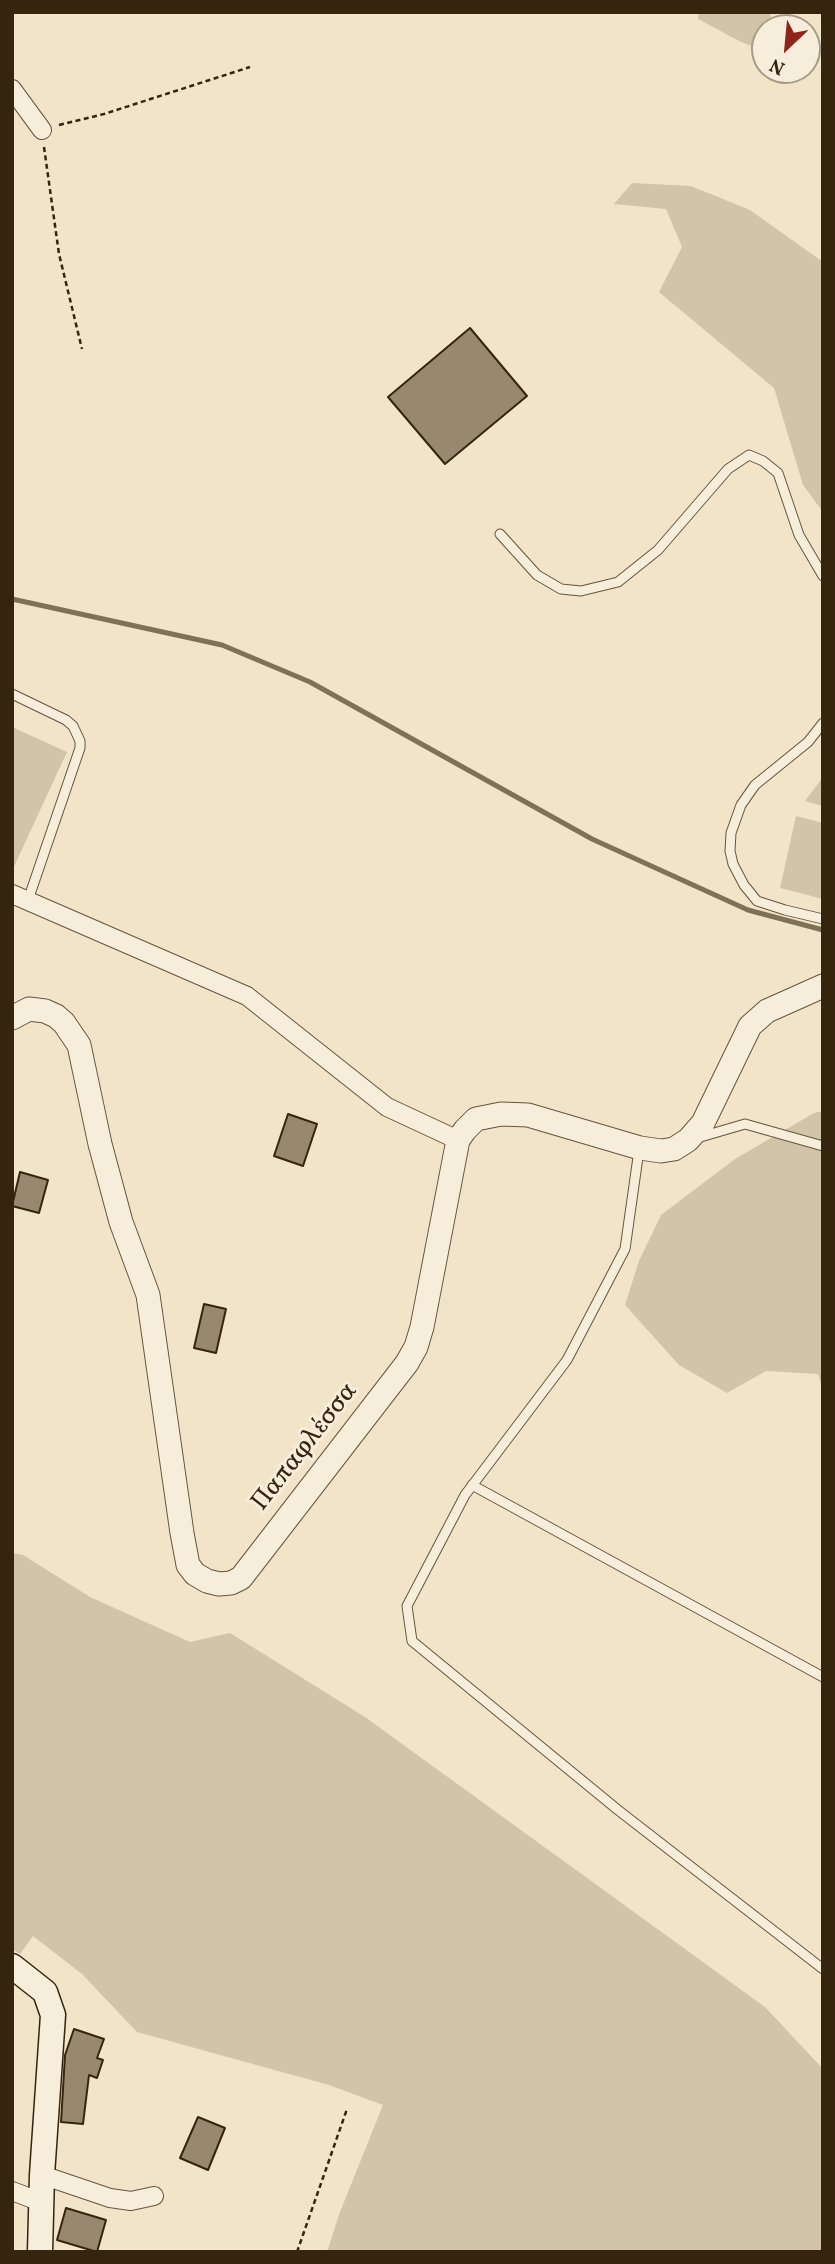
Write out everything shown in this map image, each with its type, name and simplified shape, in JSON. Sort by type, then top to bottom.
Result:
[{"type":"main road","points":[[12,1966],[45,1992],[53,2015],[42,2175],[40,2252]]},
{"type":"street","points":[[12,89],[42,130]]},
{"type":"street","points":[[20,897],[247,996],[387,1107],[458,1140],[477,1119],[516,1114],[528,1115],[639,1149],[674,1149],[688,1140],[702,1123],[750,1026],[767,1011],[823,986]]},
{"type":"street","name":"Παπαφλέσσα","points":[[12,1018],[29,1009],[45,1011],[64,1023],[79,1045],[100,1144],[121,1222],[148,1295],[188,1565],[207,1581],[231,1583],[242,1578],[407,1363],[416,1347],[422,1327],[458,1140]]},
{"type":"street","points":[[42,2175],[110,2198],[131,2201],[154,2196]]},
{"type":"street","points":[[12,2191],[41,2202]]},
{"type":"lane","points":[[500,534],[537,575],[561,589],[581,591],[618,582],[658,550],[728,469],[749,455],[763,461],[778,473],[799,535],[823,576]]},
{"type":"lane","points":[[12,694],[66,720],[73,726],[80,741],[80,748],[20,897]]},
{"type":"lane","points":[[823,723],[808,742],[755,785],[741,805],[731,833],[730,851],[733,864],[744,885],[757,901],[823,919]]},
{"type":"lane","points":[[688,1140],[745,1124],[823,1146]]},
{"type":"lane","points":[[639,1149],[625,1249],[567,1360],[465,1494],[407,1606],[412,1640],[618,1810],[823,1969]]},
{"type":"lane","points":[[472,1485],[823,1678]]},
{"type":"path","points":[[82,349],[59,254],[42,130],[104,114],[250,67]]},
{"type":"path","points":[[297,2252],[347,2109]]},
{"type":"shaded area","points":[[699,12],[770,14],[751,14],[751,46],[698,19]]},
{"type":"shaded area","points":[[632,183],[691,186],[750,210],[823,262],[823,512],[803,485],[774,388],[659,292],[682,247],[666,209],[614,204]]},
{"type":"shaded area","points":[[12,727],[67,752],[12,871]]},
{"type":"shaded area","points":[[823,777],[823,806],[805,801]]},
{"type":"shaded area","points":[[796,816],[823,823],[823,899],[780,888]]},
{"type":"shaded area","points":[[823,1111],[823,1390],[818,1374],[766,1371],[727,1393],[679,1365],[625,1305],[639,1261],[661,1215],[735,1159],[814,1113]]},
{"type":"shaded area","points":[[12,1553],[23,1555],[90,1597],[190,1642],[230,1633],[365,1717],[765,2007],[823,2069],[823,2252],[327,2252],[383,2105],[329,2085],[137,2032],[82,1974],[33,1936],[20,1954],[12,1949]]},
{"type":"building","points":[[470,328],[527,396],[445,464],[388,397]]},
{"type":"building","points":[[288,1114],[317,1124],[303,1166],[274,1156]]},
{"type":"building","points":[[20,1172],[48,1180],[39,1213],[12,1206]]},
{"type":"building","points":[[204,1304],[226,1309],[216,1353],[194,1348]]},
{"type":"building","points":[[74,2029],[104,2039],[97,2058],[103,2060],[97,2078],[89,2075],[83,2124],[61,2122],[65,2055]]},
{"type":"building","points":[[198,2117],[225,2128],[208,2170],[180,2158]]},
{"type":"building","points":[[66,2208],[106,2220],[97,2252],[57,2240]]},
{"type":"waterway","points":[[12,599],[222,645],[310,682],[592,839],[748,910],[823,930]]}]
